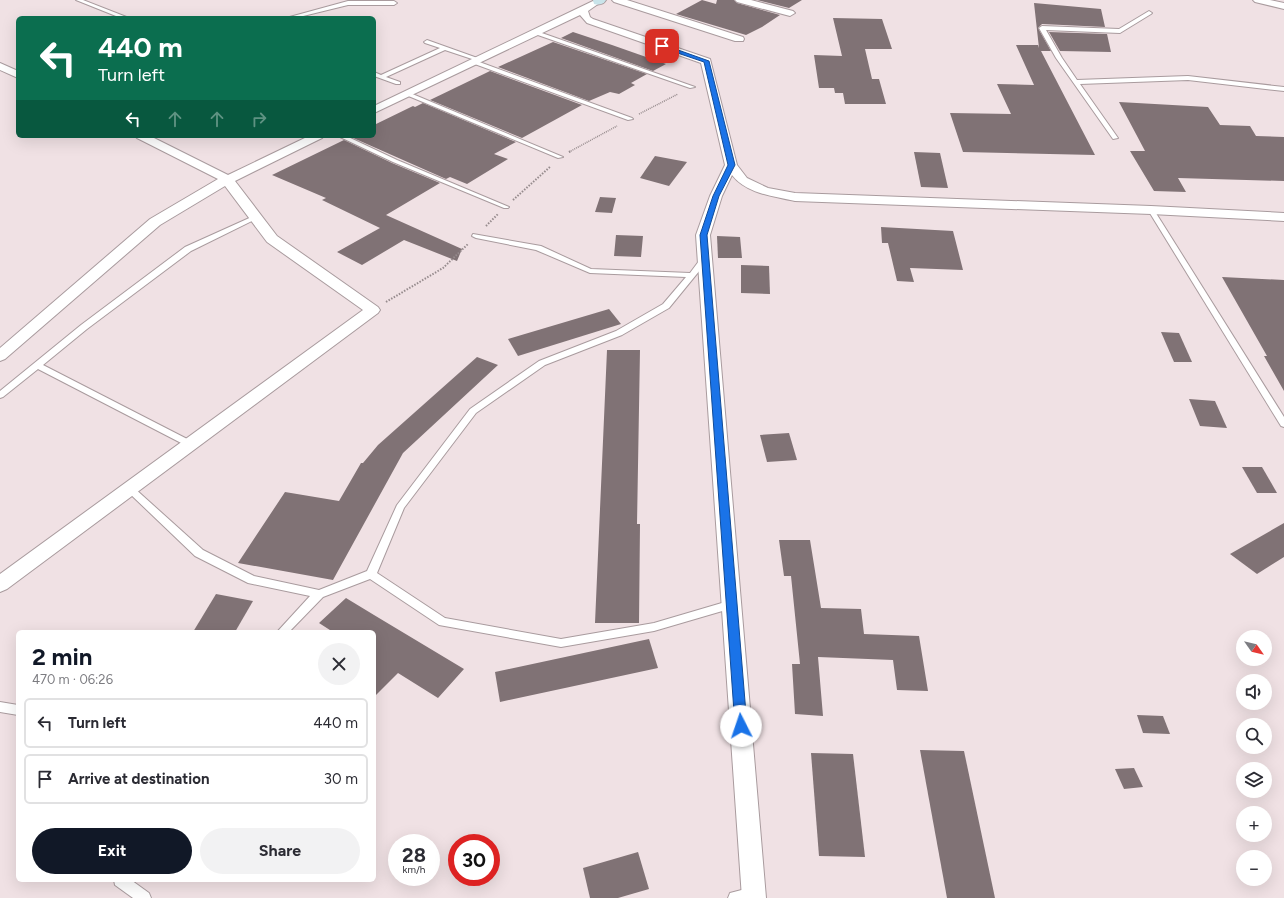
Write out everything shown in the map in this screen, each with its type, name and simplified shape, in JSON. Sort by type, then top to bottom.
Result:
[{"type":"street","points":[[376,109],[561,21],[583,10],[598,0]]},
{"type":"street","points":[[616,0],[739,39]]},
{"type":"street","points":[[740,0],[790,13]]},
{"type":"street","points":[[1258,0],[1284,6]]},
{"type":"street","points":[[1276,0],[1284,0]]},
{"type":"street","points":[[583,10],[586,18],[590,21]]},
{"type":"street","points":[[561,21],[590,21],[706,61],[732,165],[743,181],[764,191],[795,197],[1151,210],[1284,218]]},
{"type":"street","points":[[0,66],[16,74]]},
{"type":"street","points":[[0,584],[373,310],[272,238],[227,179],[145,138]]},
{"type":"street","points":[[0,356],[155,222],[181,204],[227,179],[314,138]]},
{"type":"street","points":[[732,165],[716,196],[703,235],[754,895]]},
{"type":"lane","points":[[78,0],[121,16]]},
{"type":"lane","points":[[297,16],[348,3],[394,3]]},
{"type":"lane","points":[[1115,138],[1059,58],[1042,28],[1120,31],[1149,13]]},
{"type":"lane","points":[[537,32],[692,87]]},
{"type":"lane","points":[[427,42],[630,119]]},
{"type":"lane","points":[[381,77],[445,48]]},
{"type":"lane","points":[[376,75],[398,83]]},
{"type":"lane","points":[[1076,82],[1188,78],[1284,89]]},
{"type":"lane","points":[[408,94],[560,157]]},
{"type":"lane","points":[[345,138],[395,161],[506,207]]},
{"type":"lane","points":[[1151,210],[1284,424]]},
{"type":"lane","points":[[0,395],[84,327],[188,249],[256,217]]},
{"type":"lane","points":[[476,236],[538,248],[590,270],[692,275]]},
{"type":"lane","points":[[284,630],[319,594],[371,574],[400,507],[473,411],[542,363],[619,333],[666,306],[705,259]]},
{"type":"lane","points":[[37,365],[190,444]]},
{"type":"lane","points":[[130,489],[199,553],[252,580],[319,594]]},
{"type":"lane","points":[[371,574],[443,622],[561,644],[654,627],[732,604]]},
{"type":"lane","points":[[0,707],[16,710]]},
{"type":"lane","points":[[123,882],[144,898]]},
{"type":"lane","points":[[735,898],[754,895]]},
{"type":"path","points":[[373,310],[443,268],[560,157],[692,87]]},
{"type":"building","points":[[702,0],[716,4],[717,0],[734,0],[737,3],[780,15],[762,27],[746,35],[676,14]]},
{"type":"building","points":[[757,0],[802,0],[789,8]]},
{"type":"building","points":[[1034,3],[1101,9],[1105,27],[1042,24],[1038,28],[1051,51],[1041,51],[1095,155],[963,152],[950,113],[1011,114],[997,84],[1034,85],[1016,45],[1038,45],[1039,48]]},
{"type":"building","points":[[833,18],[882,19],[892,49],[865,49],[872,79],[879,79],[886,104],[845,104],[843,93],[835,93],[834,88],[819,88],[814,55],[842,56]]},
{"type":"building","points":[[573,32],[666,64],[653,71],[561,38]]},
{"type":"building","points":[[1049,32],[1107,34],[1111,52],[1060,51]]},
{"type":"building","points":[[553,42],[647,74],[631,83],[635,85],[619,94],[610,92],[589,101],[498,67]]},
{"type":"building","points":[[490,71],[582,105],[522,138],[430,100]]},
{"type":"building","points":[[1119,102],[1208,107],[1220,125],[1250,126],[1256,136],[1284,137],[1284,181],[1178,178],[1186,192],[1154,191],[1130,151],[1145,151]]},
{"type":"building","points":[[423,103],[516,142],[494,154],[508,159],[467,184],[450,177],[446,179],[353,138],[376,138],[376,124],[413,106],[415,107]]},
{"type":"building","points":[[344,140],[392,163],[440,183],[386,215],[462,249],[457,261],[404,240],[362,265],[337,252],[380,228],[322,200],[326,198],[272,175]]},
{"type":"building","points":[[914,152],[940,153],[948,188],[921,187]]},
{"type":"building","points":[[655,156],[687,162],[669,186],[640,178]]},
{"type":"building","points":[[600,197],[616,198],[612,213],[595,212]]},
{"type":"building","points":[[881,227],[953,231],[963,270],[910,268],[914,282],[897,281],[888,243],[882,243]]},
{"type":"building","points":[[616,235],[643,236],[641,257],[614,256]]},
{"type":"building","points":[[717,236],[740,237],[742,258],[718,258]]},
{"type":"building","points":[[741,265],[769,266],[770,294],[741,293]]},
{"type":"building","points":[[1222,277],[1284,280],[1284,391],[1264,356],[1267,356]]},
{"type":"building","points":[[609,309],[621,324],[518,356],[508,339]]},
{"type":"building","points":[[1161,332],[1179,333],[1192,362],[1174,362]]},
{"type":"building","points":[[607,350],[640,350],[637,524],[640,524],[639,623],[595,623]]},
{"type":"building","points":[[477,357],[498,365],[403,453],[333,580],[238,563],[285,492],[339,501],[361,463],[363,463],[378,445]]},
{"type":"building","points":[[1189,399],[1215,401],[1227,428],[1200,426]]},
{"type":"building","points":[[789,433],[797,460],[767,462],[760,435]]},
{"type":"building","points":[[1242,467],[1262,467],[1277,493],[1257,493]]},
{"type":"building","points":[[1284,523],[1284,557],[1257,574],[1230,554]]},
{"type":"building","points":[[779,540],[810,540],[821,608],[861,609],[864,634],[919,636],[928,691],[897,690],[893,660],[818,657],[823,716],[795,714],[792,664],[800,664],[791,576],[784,576]]},
{"type":"building","points":[[216,594],[253,601],[236,630],[194,630]]},
{"type":"building","points":[[346,598],[464,669],[438,698],[398,673],[376,695],[376,630],[330,630],[319,623]]},
{"type":"building","points":[[649,639],[658,668],[500,702],[495,672]]},
{"type":"building","points":[[1137,715],[1163,716],[1170,734],[1143,733]]},
{"type":"building","points":[[920,750],[964,751],[995,898],[947,898]]},
{"type":"building","points":[[811,753],[853,754],[865,857],[819,856]]},
{"type":"building","points":[[1134,768],[1143,787],[1124,789],[1115,769]]},
{"type":"building","points":[[638,852],[649,889],[618,898],[590,898],[583,868]]},
{"type":"route","points":[[662,46],[706,61],[732,165],[716,196],[703,235],[741,726]]}]
